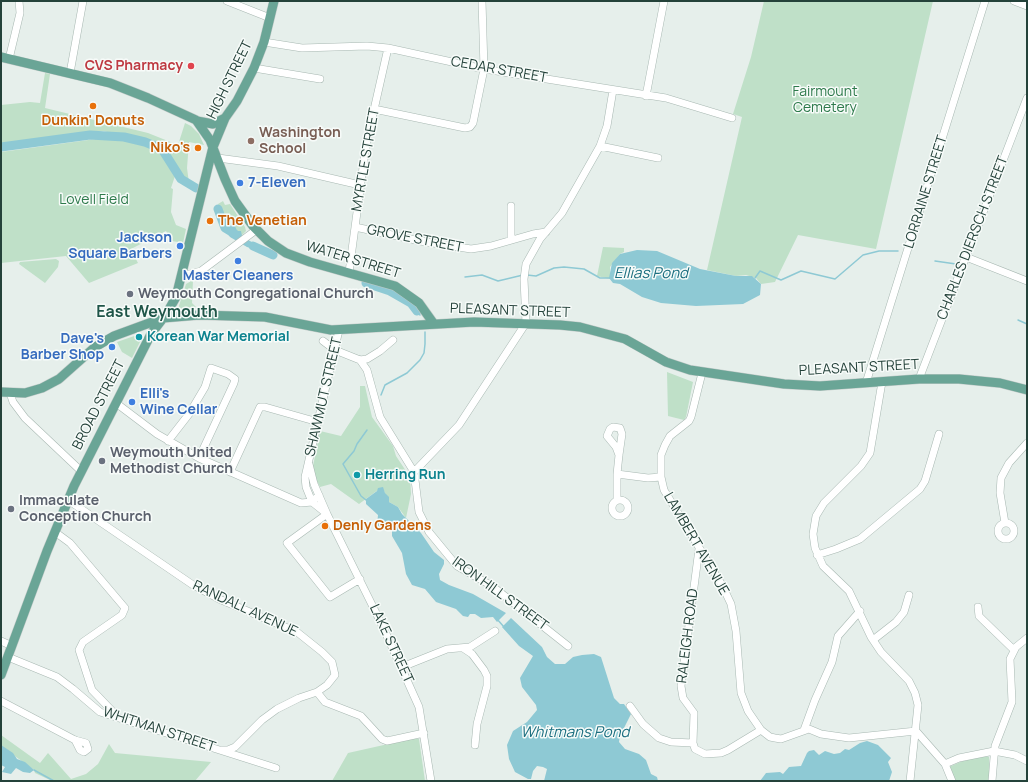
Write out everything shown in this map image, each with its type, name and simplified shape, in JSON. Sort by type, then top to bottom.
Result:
[{"type":"main road","name":"HIGH STREET","points":[[213,147],[225,118],[237,101],[254,68],[264,42],[274,1]]},
{"type":"main road","points":[[5,58],[105,81],[133,91],[196,120],[212,124],[225,118]]},
{"type":"main road","name":"WATER STREET","points":[[196,120],[207,134],[218,158],[232,196],[254,233],[286,253],[310,262],[384,282],[402,290],[424,307],[434,324]]},
{"type":"main road","name":"BROAD STREET","points":[[1,674],[55,532],[81,471],[151,334],[174,302],[182,276],[213,147]]},
{"type":"main road","name":"PLEASANT STREET","points":[[5,392],[31,392],[52,384],[65,375],[100,344],[119,334],[163,318],[199,315],[265,317],[318,328],[339,330],[434,324],[526,323],[573,326],[616,336],[640,346],[672,365],[702,373],[796,386],[919,379],[978,380],[1027,390]]},
{"type":"street","points":[[5,58],[20,13],[19,1]]},
{"type":"street","points":[[70,73],[83,1]]},
{"type":"street","points":[[227,1],[270,18]]},
{"type":"street","points":[[374,109],[465,128],[470,127],[473,123],[484,69],[482,1]]},
{"type":"street","points":[[646,96],[664,1]]},
{"type":"street","name":"LORRAINE STREET","points":[[866,383],[985,1]]},
{"type":"street","points":[[1014,1],[1027,6]]},
{"type":"street","name":"CEDAR STREET","points":[[264,42],[302,48],[367,46],[388,48],[484,69],[666,98],[732,118]]},
{"type":"street","name":"MYRTLE STREET","points":[[349,272],[366,145],[388,48]]},
{"type":"street","points":[[254,68],[320,79]]},
{"type":"street","points":[[414,472],[457,428],[526,323],[525,268],[528,260],[546,232],[562,212],[600,146],[607,126],[613,90]]},
{"type":"street","name":"CHARLES DIERSCH STREET","points":[[919,379],[1027,98]]},
{"type":"street","points":[[600,146],[658,158]]},
{"type":"street","points":[[218,158],[263,164],[360,185]]},
{"type":"street","points":[[511,206],[511,240]]},
{"type":"street","name":"GROVE STREET","points":[[355,227],[420,241],[471,249],[491,246],[546,232]]},
{"type":"street","points":[[182,276],[201,271],[254,233]]},
{"type":"street","points":[[966,258],[1027,281]]},
{"type":"street","name":"SHAWMUT STREET","points":[[310,498],[305,482],[308,464],[339,330]]},
{"type":"street","points":[[323,341],[335,350],[360,360],[367,359],[380,351],[393,340]]},
{"type":"street","name":"IRON HILL STREET","points":[[360,360],[367,370],[380,417],[414,472],[421,518],[452,561],[466,573],[492,586],[568,646]]},
{"type":"street","points":[[168,441],[189,414],[208,381],[211,368],[222,371],[235,379],[199,458]]},
{"type":"street","name":"LAMBERT AVENUE","points":[[702,373],[689,421],[670,436],[665,444],[661,456],[661,477],[664,490],[722,585],[731,604],[736,631],[743,700],[748,711],[761,730]]},
{"type":"street","points":[[882,382],[870,453],[861,466],[829,497],[816,516],[813,534],[818,555],[828,571],[849,591],[873,640],[881,652],[909,681],[916,693],[918,705],[910,781]]},
{"type":"street","points":[[5,392],[25,418],[81,471]]},
{"type":"street","points":[[116,402],[168,441],[199,458],[301,503],[319,495]]},
{"type":"street","points":[[230,472],[260,407],[265,407],[318,422]]},
{"type":"street","points":[[818,555],[860,539],[920,489],[928,475],[938,434]]},
{"type":"street","points":[[1005,523],[1000,493],[1001,478],[1009,463],[1027,443]]},
{"type":"street","points":[[617,500],[619,455]]},
{"type":"street","name":"SHAWMUT STREET","points":[[308,464],[319,495]]},
{"type":"street","points":[[617,474],[648,478],[661,477]]},
{"type":"street","name":"LAKE STREET","points":[[319,495],[402,667],[421,712],[431,781]]},
{"type":"street","name":"LAKE STREET","points":[[310,498],[327,514]]},
{"type":"street","name":"RANDALL AVENUE","points":[[68,500],[203,592],[285,626],[312,643],[328,657],[335,671],[331,682],[317,692],[280,706],[262,720],[235,747],[221,750]]},
{"type":"street","points":[[327,514],[287,543],[330,597],[360,579]]},
{"type":"street","points":[[55,532],[70,543],[125,608],[122,615],[83,642],[79,650],[92,690],[118,716]]},
{"type":"street","name":"RALEIGH ROAD","points":[[693,744],[694,713],[683,698],[681,686],[699,549]]},
{"type":"street","points":[[873,640],[896,622],[904,612],[909,595]]},
{"type":"street","points":[[978,607],[979,616],[1014,650]]},
{"type":"street","points":[[804,730],[815,700],[832,662],[838,636],[860,611]]},
{"type":"street","points":[[402,667],[447,649],[470,647],[495,632]]},
{"type":"street","points":[[992,781],[994,751],[997,736],[1012,702],[1012,684],[1009,663],[1014,650],[1027,638]]},
{"type":"street","points":[[1,641],[12,646]]},
{"type":"street","points":[[463,648],[472,654],[487,676],[487,686],[477,724],[475,745]]},
{"type":"street","name":"WHITMAN STREET","points":[[8,657],[57,677],[74,689],[100,712],[118,716],[276,768]]},
{"type":"street","points":[[317,692],[326,702],[361,716],[382,739],[387,741],[424,733]]},
{"type":"street","points":[[1,701],[75,740]]},
{"type":"street","points":[[630,706],[643,724],[659,738],[671,742],[693,744],[695,749],[700,752],[721,753],[744,742],[761,730],[770,737],[781,738],[804,730],[849,738],[916,731]]},
{"type":"street","points":[[916,731],[945,764],[952,781]]},
{"type":"street","points":[[945,764],[960,758],[994,751],[1015,755],[1027,761]]},
{"type":"green space","name":"Fairmount Cemetery","points":[[764,1],[933,1],[876,249],[798,235],[775,282],[761,284],[756,278],[746,275],[736,276],[707,270],[742,117],[733,114],[751,57]]},
{"type":"green space","points":[[45,73],[50,74],[45,108],[148,133],[178,145],[185,123],[191,126],[199,134],[204,145],[189,142],[187,168],[189,183],[183,179],[168,154],[171,152],[147,141],[103,131],[1,145],[1,105],[30,102],[40,103]]},
{"type":"green space","name":"Lovell Field","points":[[110,137],[152,146],[164,154],[175,176],[171,188],[173,189],[171,212],[176,225],[186,229],[183,243],[172,241],[166,231],[131,249],[138,263],[89,283],[66,256],[1,263],[1,152]]},
{"type":"green space","points":[[223,201],[225,205],[230,204],[245,227],[246,231],[241,236],[237,231],[226,227],[218,204]]},
{"type":"green space","points":[[603,247],[624,248],[624,252],[620,254],[610,267],[610,279],[597,276]]},
{"type":"green space","points":[[56,259],[59,261],[58,267],[45,283],[19,264],[20,262]]},
{"type":"green space","points":[[193,280],[192,303],[196,307],[178,309],[186,284]]},
{"type":"green space","points":[[140,334],[143,336],[132,358],[122,352],[117,342]]},
{"type":"green space","points":[[667,372],[693,382],[686,417],[684,420],[668,416]]},
{"type":"green space","points":[[360,386],[365,386],[372,417],[393,446],[396,456],[410,477],[411,494],[406,518],[398,507],[389,502],[384,491],[378,490],[359,504],[331,484],[320,487],[315,477],[313,466],[320,431],[341,436],[360,407]]},
{"type":"green space","points":[[1,735],[40,763],[48,753],[71,779],[86,774],[98,764],[109,744],[115,753],[211,762],[195,781],[52,781],[35,773],[34,770],[1,746]]},
{"type":"green space","points":[[415,738],[419,739],[425,781],[332,781],[348,753]]},
{"type":"green space","points":[[985,756],[989,757],[990,781],[955,781],[949,767],[967,759]]},
{"type":"water","points":[[234,223],[237,231],[241,231],[242,236],[258,246],[264,252],[247,247],[230,237],[224,229]]},
{"type":"water","name":"Ellias Pond","points":[[637,250],[657,251],[700,269],[736,276],[752,276],[761,284],[760,295],[743,304],[696,306],[661,303],[642,297],[620,284],[613,283],[609,278],[612,263],[620,254]]},
{"type":"water","points":[[383,487],[385,493],[389,497],[389,502],[398,507],[402,514],[421,533],[434,552],[444,560],[444,564],[439,574],[440,580],[473,594],[506,613],[497,622],[493,617],[481,618],[475,614],[470,614],[468,617],[463,616],[456,609],[436,602],[425,589],[412,585],[406,574],[402,553],[392,536],[392,529],[386,524],[380,527],[377,525],[378,515],[366,504],[366,499],[377,491],[378,488]]},
{"type":"water","name":"Whitmans Pond","points":[[511,618],[542,647],[547,657],[555,664],[565,664],[573,657],[582,655],[594,654],[601,657],[614,698],[620,704],[624,704],[631,714],[620,736],[619,742],[625,749],[639,754],[646,760],[651,774],[657,777],[658,781],[544,781],[547,769],[537,766],[533,771],[531,779],[528,779],[515,772],[509,759],[507,745],[513,731],[527,722],[537,710],[536,705],[522,687],[520,678],[533,656],[519,646],[502,627]]},
{"type":"water","points":[[867,741],[878,745],[891,758],[888,762],[892,772],[889,781],[760,781],[766,773],[780,772],[783,774],[789,767],[801,766],[809,751],[814,750],[819,755],[825,751],[834,754],[840,753],[845,749],[849,750],[860,743]]},
{"type":"water","points":[[1,745],[13,753],[17,759],[25,762],[34,770],[30,773],[23,772],[16,768],[11,774],[2,772],[5,767],[1,765]]},
{"type":"waterway","points":[[1,147],[90,135],[124,137],[145,142],[162,149],[181,179],[196,188]]},
{"type":"waterway","points":[[218,209],[225,228],[235,234]]},
{"type":"waterway","points":[[253,246],[273,255]]},
{"type":"waterway","points":[[755,278],[760,271],[781,280],[801,271],[835,279],[863,255],[879,251],[898,251]]},
{"type":"waterway","points":[[935,261],[956,264]]},
{"type":"waterway","points":[[527,275],[536,276],[554,268],[564,267],[584,269],[600,278],[611,278]]},
{"type":"waterway","points":[[465,277],[482,275],[498,281],[523,275]]},
{"type":"waterway","points":[[366,283],[390,291],[411,303],[417,311]]},
{"type":"waterway","points":[[418,310],[417,311],[420,315]]},
{"type":"waterway","points":[[1018,320],[1027,324]]},
{"type":"waterway","points":[[381,395],[385,385],[407,373],[420,360],[424,353],[425,332]]},
{"type":"waterway","points":[[366,500],[361,496],[343,464],[354,451],[367,430]]},
{"type":"waterway","points":[[497,619],[504,627]]},
{"type":"waterway","points":[[34,770],[54,781]]},
{"type":"place","name":"CVS Pharmacy","points":[[191,66]]},
{"type":"place","name":"Dunkin' Donuts","points":[[93,106]]},
{"type":"place","name":"Washington School","points":[[251,141]]},
{"type":"place","name":"Niko's","points":[[198,148]]},
{"type":"place","name":"7-Eleven","points":[[240,183]]},
{"type":"place","name":"The Venetian","points":[[210,221]]},
{"type":"place","name":"Jackson Square Barbers","points":[[180,246]]},
{"type":"place","name":"Master Cleaners","points":[[238,261]]},
{"type":"place","name":"Weymouth Congregational Church","points":[[130,294]]},
{"type":"place","name":"Korean War Memorial","points":[[139,337]]},
{"type":"place","name":"Dave's Barber Shop","points":[[112,347]]},
{"type":"place","name":"Elli's Wine Cellar","points":[[132,402]]},
{"type":"place","name":"Weymouth United Methodist Church","points":[[102,461]]},
{"type":"place","name":"Herring Run","points":[[357,475]]},
{"type":"place","name":"Immaculate Conception Church","points":[[11,509]]},
{"type":"place","name":"Denly Gardens","points":[[325,526]]},
{"type":"district","name":"East Weymouth","points":[[157,313]]}]
